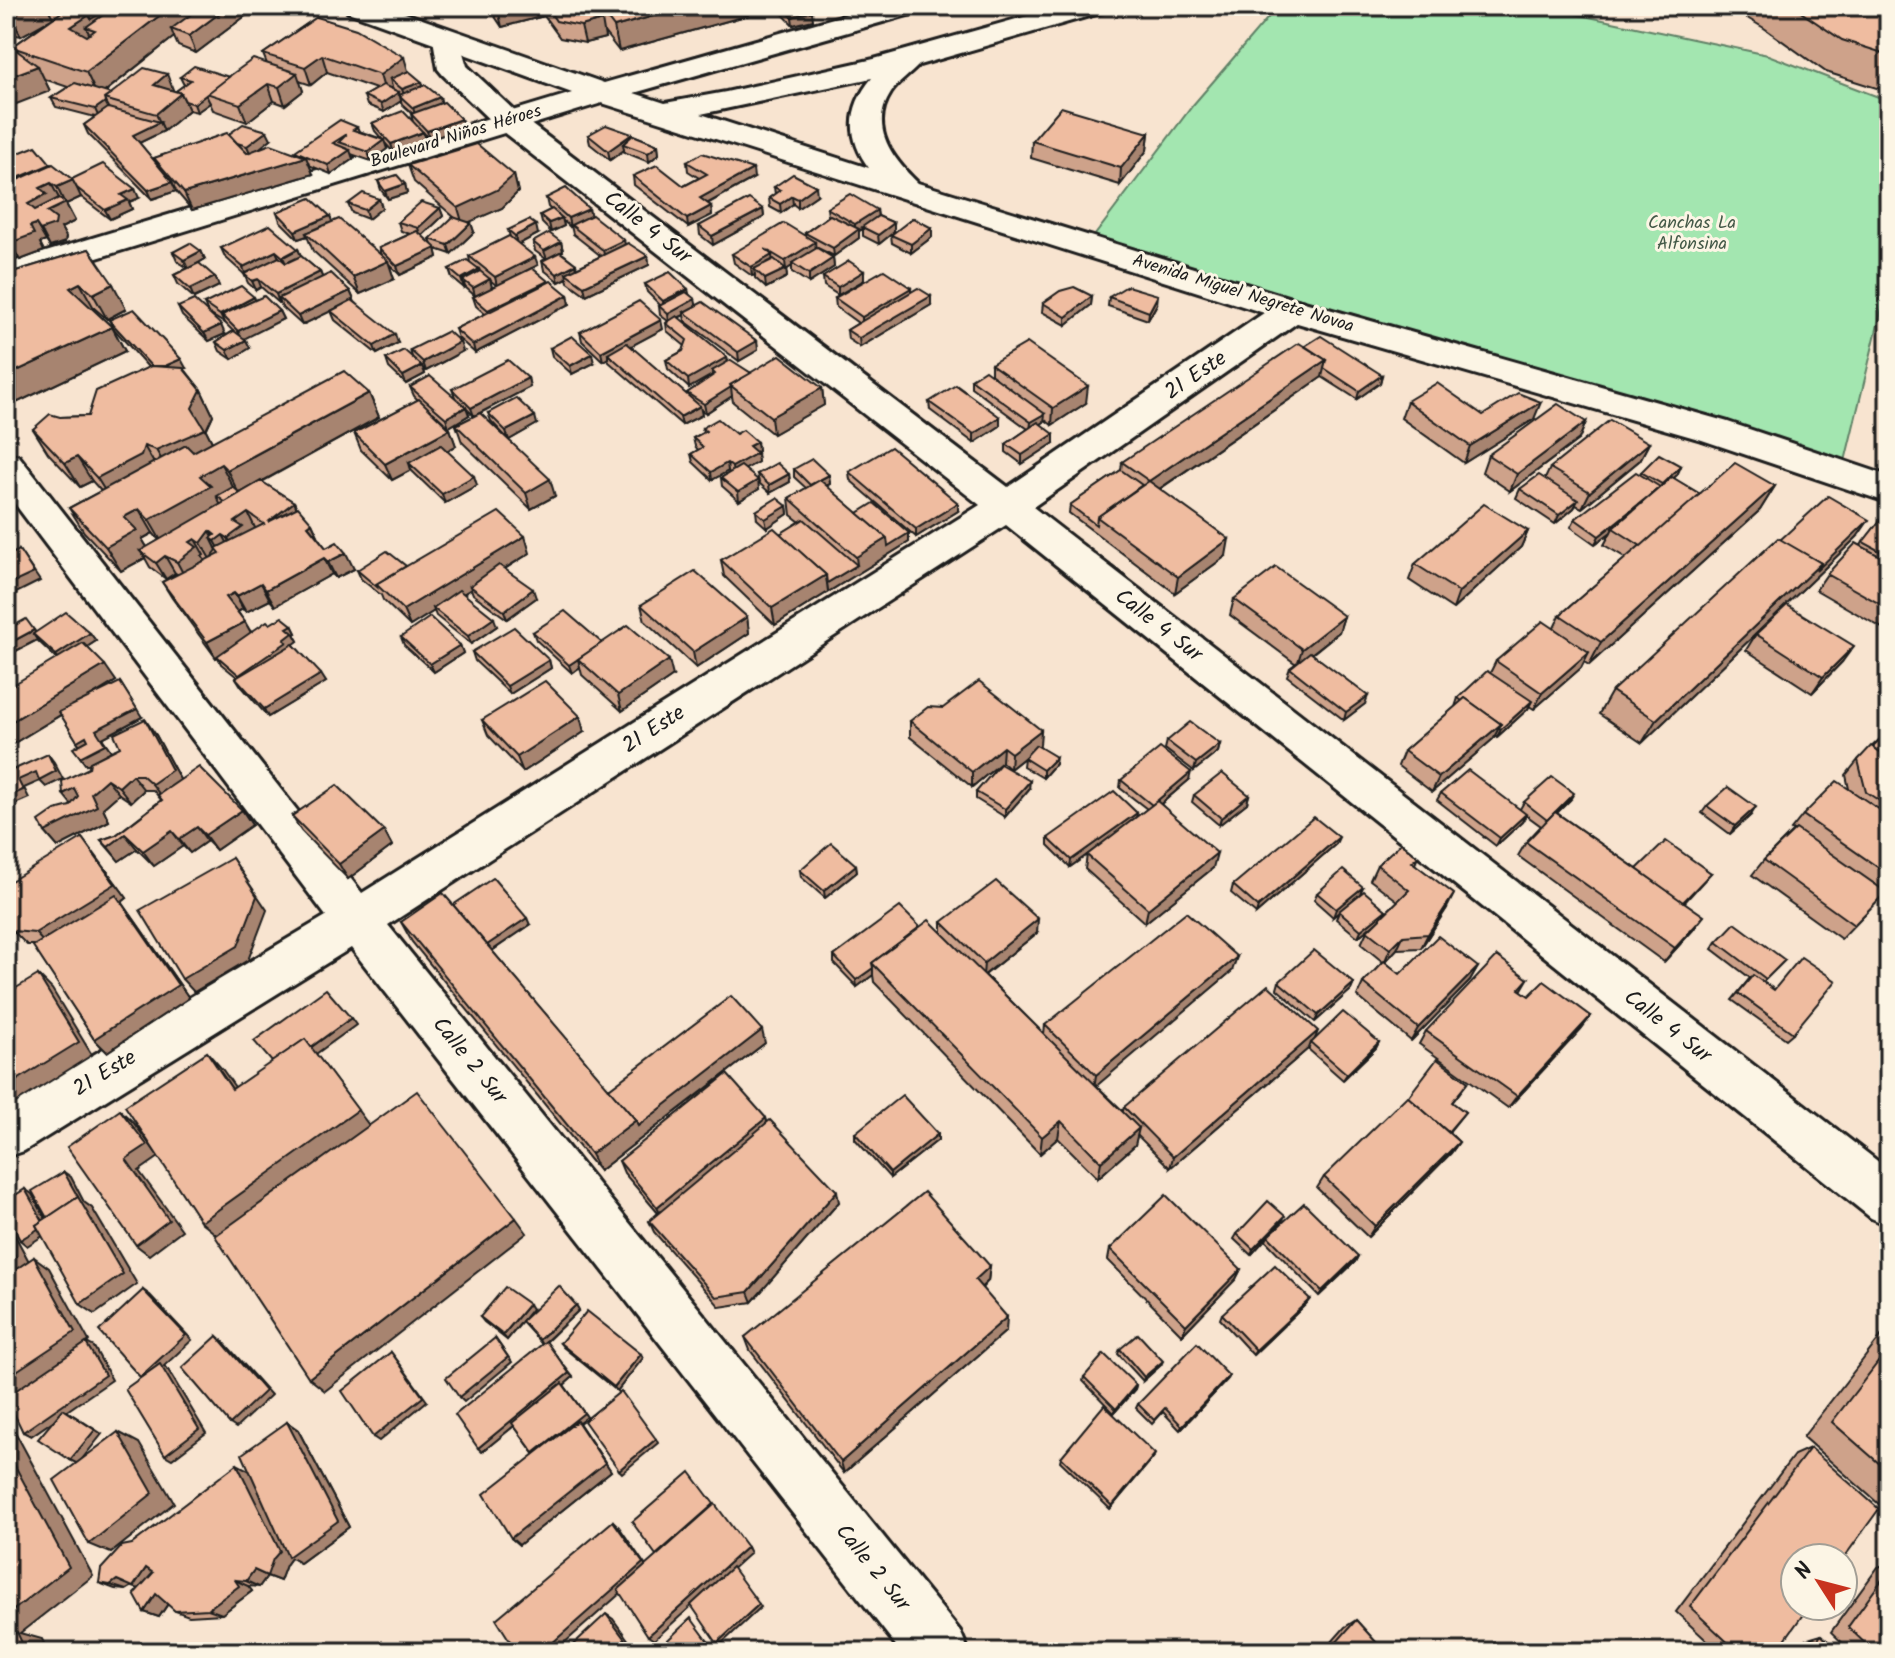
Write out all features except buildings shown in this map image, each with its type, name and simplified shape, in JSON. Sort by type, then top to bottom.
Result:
[{"type":"street","name":"Avenida Miguel Negrete Novoa","points":[[358,6],[599,92],[907,190],[1292,310],[1715,431],[1889,490]]},
{"type":"street","name":"Boulevard Niños Héroes","points":[[6,275],[599,92],[908,6]]},
{"type":"street","points":[[663,112],[734,101],[907,61],[1093,6]]},
{"type":"street","name":"Calle 4 Sur","points":[[447,39],[453,69],[509,122],[1007,506],[1889,1201]]},
{"type":"street","points":[[907,61],[880,84],[867,111],[866,126],[877,159],[907,190]]},
{"type":"street","name":"21 Este","points":[[6,1134],[357,921],[1007,506],[1292,310]]},
{"type":"street","name":"Calle 2 Sur","points":[[6,465],[357,921],[939,1652]]},
{"type":"green space","name":"Canchas La Alfonsina","points":[[1278,6],[1537,6],[1768,55],[1889,101],[1889,279],[1840,482],[1092,239],[1193,105]]}]
